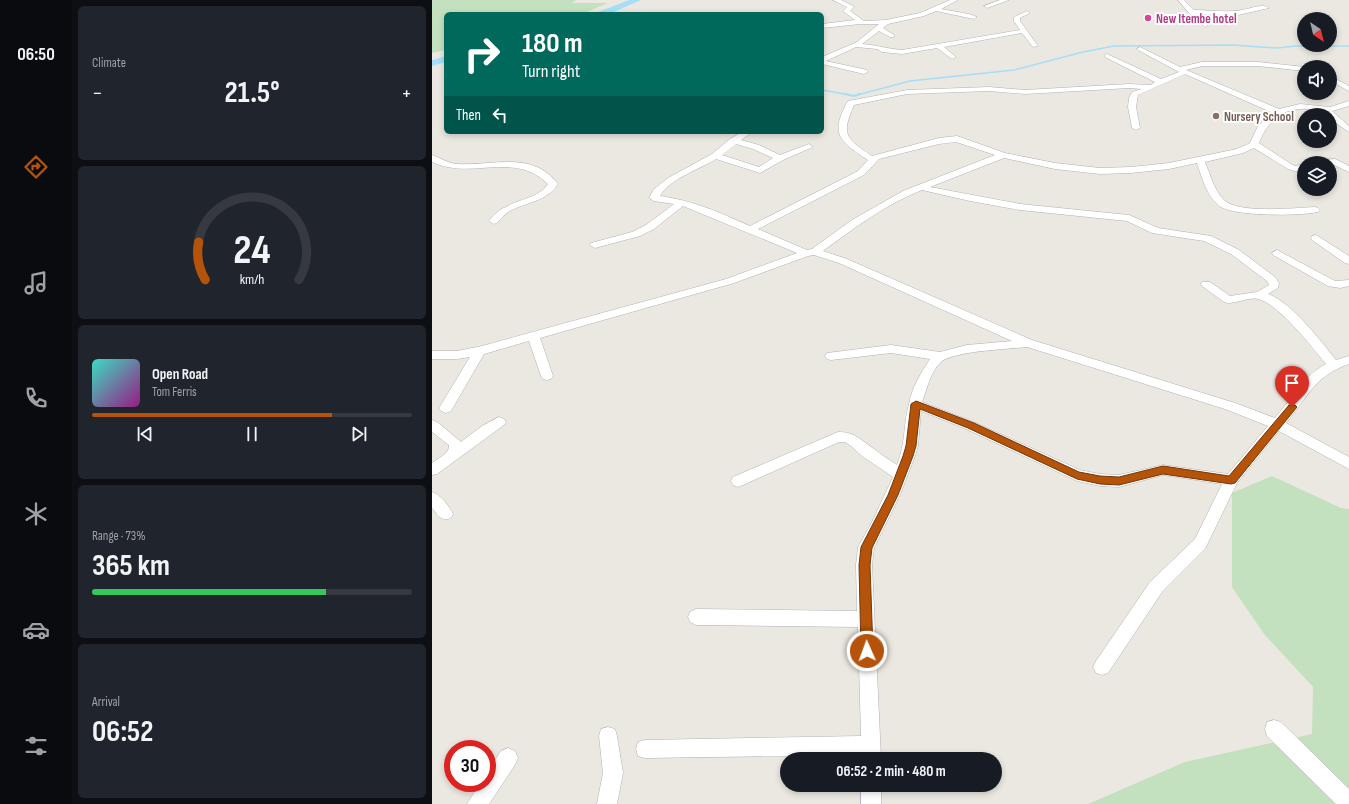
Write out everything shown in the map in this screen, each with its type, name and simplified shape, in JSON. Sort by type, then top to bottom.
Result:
[{"type":"street","points":[[836,0],[851,7],[846,11],[859,22]]},
{"type":"street","points":[[824,26],[859,22],[886,22],[922,15],[955,0]]},
{"type":"street","points":[[987,6],[1006,0]]},
{"type":"street","points":[[1181,0],[1191,12],[1205,24]]},
{"type":"street","points":[[1191,12],[1227,13],[1244,12],[1255,8],[1266,8]]},
{"type":"street","points":[[935,9],[954,15],[961,14],[974,17]]},
{"type":"street","points":[[1027,13],[1016,19],[1035,46]]},
{"type":"street","points":[[824,60],[863,40],[886,22]]},
{"type":"street","points":[[879,28],[892,36]]},
{"type":"street","points":[[854,45],[879,47],[882,50],[902,52],[1024,31]]},
{"type":"street","points":[[939,46],[952,57]]},
{"type":"street","points":[[1140,49],[1182,70],[1278,112]]},
{"type":"street","points":[[1107,56],[1161,82]]},
{"type":"street","points":[[824,62],[864,72]]},
{"type":"street","points":[[1136,128],[1131,109],[1133,97],[1138,92],[1153,88],[1182,70],[1202,64],[1258,64],[1297,68]]},
{"type":"street","points":[[1337,82],[1349,89]]},
{"type":"street","points":[[872,160],[844,138],[842,130],[851,103],[907,92],[989,89],[1040,92],[1129,86],[1153,88]]},
{"type":"street","points":[[1337,108],[1349,103]]},
{"type":"street","points":[[749,230],[861,172],[869,167],[872,160],[876,157],[948,139],[961,140],[1003,155],[1055,166],[1100,171],[1131,170],[1200,160],[1240,151],[1254,144],[1261,128],[1278,112],[1300,106],[1309,108]]},
{"type":"street","points":[[1337,112],[1349,112]]},
{"type":"street","points":[[1337,120],[1349,130]]},
{"type":"street","points":[[745,134],[716,156],[680,174],[656,192],[654,198],[682,202],[695,206],[749,230],[810,253],[843,260],[1028,343],[1230,406],[1277,424],[1349,464]]},
{"type":"street","points":[[734,141],[756,147],[780,158]]},
{"type":"street","points":[[1254,144],[1275,156],[1287,167],[1293,169],[1297,168]]},
{"type":"street","points":[[716,156],[760,170],[780,158],[809,147]]},
{"type":"street","points":[[432,355],[457,355],[480,350],[730,281],[810,253],[856,222],[906,193],[1003,155]]},
{"type":"street","points":[[432,158],[457,166],[492,163],[522,165],[538,170],[548,177],[554,184],[548,191],[506,209],[499,214],[494,221]]},
{"type":"street","points":[[1200,160],[1207,179],[1221,203],[1232,210],[1315,210]]},
{"type":"street","points":[[1337,163],[1349,169]]},
{"type":"street","points":[[920,187],[971,199],[1029,209],[1122,216],[1156,232],[1207,238],[1235,252],[1271,279],[1274,286],[1259,295],[1228,300],[1206,284]]},
{"type":"street","points":[[595,245],[636,234],[650,227],[682,202]]},
{"type":"street","points":[[1316,238],[1349,261]]},
{"type":"street","points":[[1277,253],[1332,284],[1340,285],[1349,283]]},
{"type":"street","points":[[1259,295],[1282,309],[1301,326],[1334,365]]},
{"type":"street","points":[[533,335],[547,376]]},
{"type":"street","points":[[831,356],[891,349],[940,356],[967,349],[1028,343]]},
{"type":"street","points":[[446,408],[480,350]]},
{"type":"street","points":[[645,749],[871,752],[864,565],[866,547],[893,495],[911,446],[916,404],[923,380],[935,360],[940,356]]},
{"type":"street","points":[[1102,667],[1156,587],[1200,544],[1231,480],[1308,384],[1318,374],[1334,365],[1349,360]]},
{"type":"street","points":[[916,404],[971,426],[1077,476],[1100,480],[1119,481],[1163,470],[1231,480]]},
{"type":"street","points":[[432,470],[487,428],[499,422]]},
{"type":"street","points":[[432,425],[454,443],[456,449],[452,456]]},
{"type":"street","points":[[738,481],[838,437],[847,437],[856,442],[867,452],[900,474]]},
{"type":"street","points":[[432,498],[446,514]]},
{"type":"street","points":[[696,617],[866,620]]},
{"type":"street","points":[[1274,730],[1334,787],[1349,804]]},
{"type":"street","points":[[607,804],[613,773],[608,736]]},
{"type":"street","points":[[477,804],[508,758]]},
{"type":"street","points":[[871,792],[871,804]]},
{"type":"green space","points":[[432,0],[576,0],[572,3],[608,3],[587,12],[444,12],[444,50],[432,53]]},
{"type":"green space","points":[[1272,476],[1341,508],[1349,509],[1349,804],[1088,804],[1185,762],[1312,734],[1313,687],[1264,634],[1232,587],[1232,493]]},
{"type":"waterway","points":[[606,12],[637,0]]},
{"type":"waterway","points":[[857,95],[910,81],[1014,70],[1083,52],[1114,46],[1233,45],[1277,48],[1296,46],[1349,46]]},
{"type":"waterway","points":[[432,63],[444,60]]},
{"type":"waterway","points":[[824,90],[847,95]]},
{"type":"waterway","points":[[847,95],[857,95]]},
{"type":"place","name":"New Itembe hotel","points":[[1148,18]]},
{"type":"place","name":"Nursery School","points":[[1216,116]]},
{"type":"route","points":[[867,651],[864,565],[866,547],[893,495],[908,456],[911,446],[916,404],[971,426],[1077,476],[1100,480],[1119,481],[1163,470],[1231,480],[1292,407]]}]
